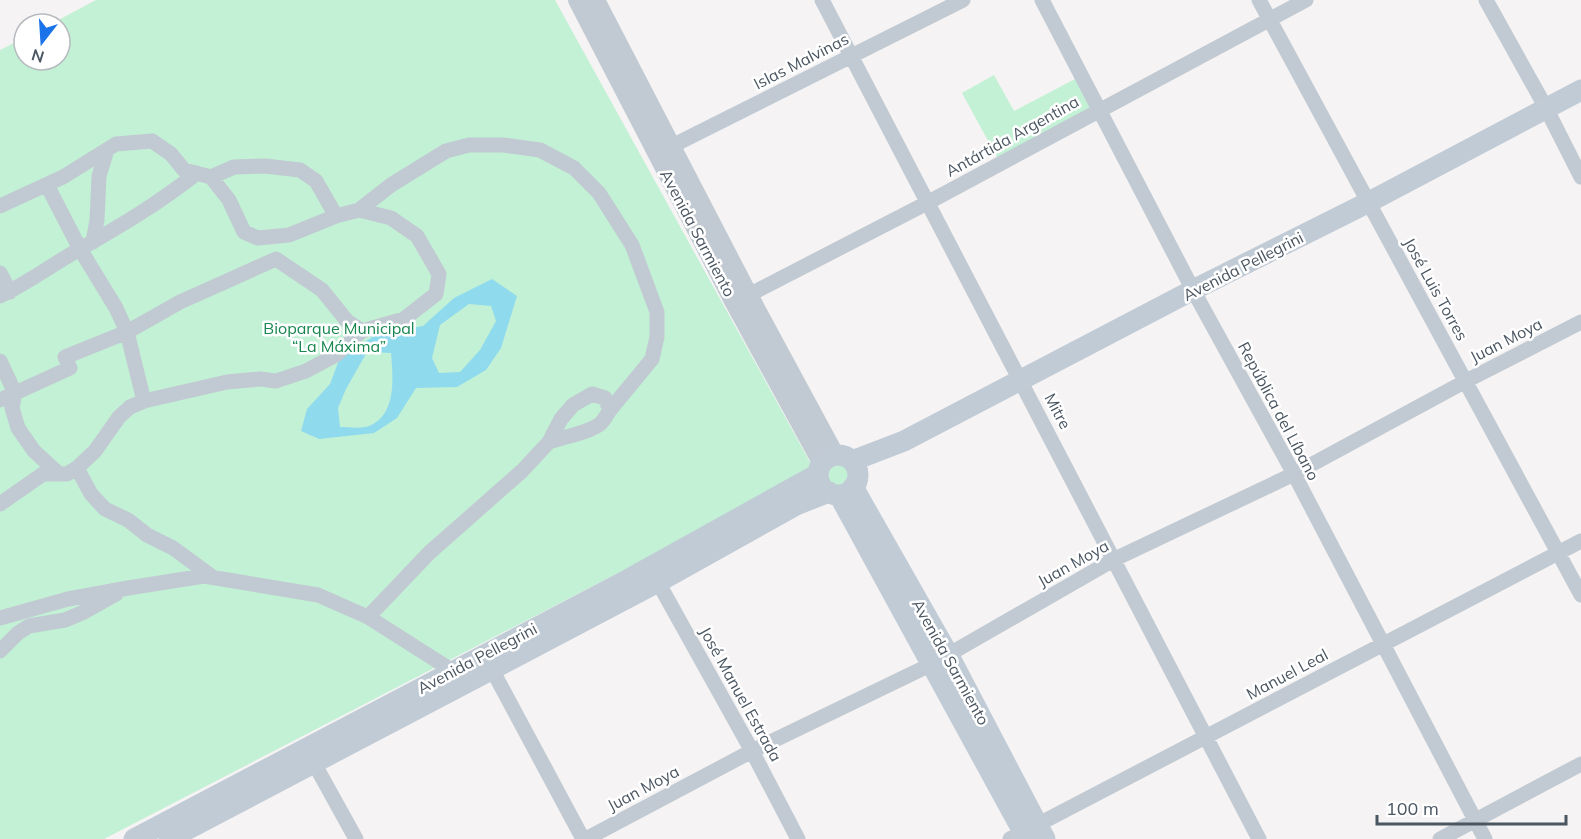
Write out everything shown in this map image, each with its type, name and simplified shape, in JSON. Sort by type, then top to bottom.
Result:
[{"type":"main road","name":"Avenida Pellegrini","points":[[135,839],[310,756],[654,575],[796,505],[838,476],[1021,379],[1369,202],[1581,90]]},
{"type":"main road","name":"Avenida Sarmiento","points":[[838,476],[940,659],[1029,835]]},
{"type":"main road","name":"Avenida Pellegrini","points":[[169,839],[453,671],[488,662]]},
{"type":"street","name":"Avenida Sarmiento","points":[[577,0],[664,149],[838,476]]},
{"type":"street","name":"Avenida Sarmiento","points":[[596,0],[664,149]]},
{"type":"street","name":"Mitre","points":[[822,0],[1259,839]]},
{"type":"street","name":"Islas Malvinas","points":[[664,149],[963,0]]},
{"type":"street","name":"República del Líbano","points":[[1042,0],[1193,290],[1293,474],[1485,839]]},
{"type":"street","name":"José Luis Torres","points":[[1259,0],[1581,595]]},
{"type":"street","name":"Antártida Argentina","points":[[742,299],[927,203],[1306,0]]},
{"type":"street","points":[[1486,0],[1581,177]]},
{"type":"street","points":[[0,206],[81,167],[116,144],[152,141],[171,154],[184,170],[204,175],[229,200],[244,232],[258,238],[289,235],[336,216],[359,210],[420,166],[446,151],[469,145],[503,145],[540,150],[574,168],[599,193],[632,245],[657,312],[657,338],[652,359],[601,424],[585,432],[549,442]]},
{"type":"street","points":[[86,246],[97,220],[99,176],[106,150]]},
{"type":"street","points":[[0,273],[5,294],[24,285],[204,175],[234,167],[265,166],[300,170],[316,181],[336,216]]},
{"type":"street","points":[[47,185],[86,246],[127,332],[144,400]]},
{"type":"street","points":[[0,504],[43,474],[67,474],[77,468],[95,451],[119,417],[130,407],[144,400],[243,379],[276,381],[306,371],[336,355],[362,331],[404,319],[436,294],[439,274],[417,236],[391,218],[359,210]]},
{"type":"street","points":[[0,400],[70,368],[65,357],[127,332],[180,302],[276,259],[322,290],[347,321],[362,331]]},
{"type":"street","name":"Juan Moya","points":[[584,839],[752,751],[940,659],[1115,559],[1293,474],[1581,322]]},
{"type":"street","points":[[0,361],[15,393],[12,408],[18,428],[34,452],[58,473]]},
{"type":"street","points":[[368,617],[429,553],[522,471],[549,442],[561,419],[573,405],[592,394],[605,398],[610,410]]},
{"type":"street","points":[[77,468],[91,494],[105,509],[128,520],[147,535],[173,548],[214,578]]},
{"type":"street","name":"Manuel Leal","points":[[1029,835],[1206,737],[1581,541]]},
{"type":"street","name":"José Manuel Estrada","points":[[654,575],[798,839]]},
{"type":"street","points":[[0,618],[68,599],[204,576],[318,595],[368,617],[453,671]]},
{"type":"street","points":[[0,651],[18,633],[29,626],[65,620],[128,588]]},
{"type":"street","points":[[488,662],[584,839]]},
{"type":"street","points":[[310,756],[356,839]]},
{"type":"street","points":[[1440,839],[1581,764]]},
{"type":"green space","name":"Bioparque Municipal “La Máxima”","points":[[96,0],[555,0],[815,471],[104,839],[0,839],[0,50],[12,44],[12,72],[72,72],[72,13]]},
{"type":"green space","points":[[994,75],[1014,111],[1075,79],[1091,108],[998,159],[962,93]]},
{"type":"green space","points":[[837,464],[845,467],[848,475],[845,483],[837,486],[829,483],[826,475],[829,467]]},
{"type":"water","points":[[492,279],[517,296],[501,348],[486,370],[457,387],[416,388],[397,418],[374,433],[319,439],[301,431],[307,409],[330,384],[339,360],[380,333],[423,326],[454,298]],"holes":[[[469,304],[491,306],[496,321],[480,350],[460,372],[439,373],[432,358],[440,325]],[[367,352],[391,353],[392,384],[389,404],[378,421],[369,426],[340,427],[338,408]]]}]
